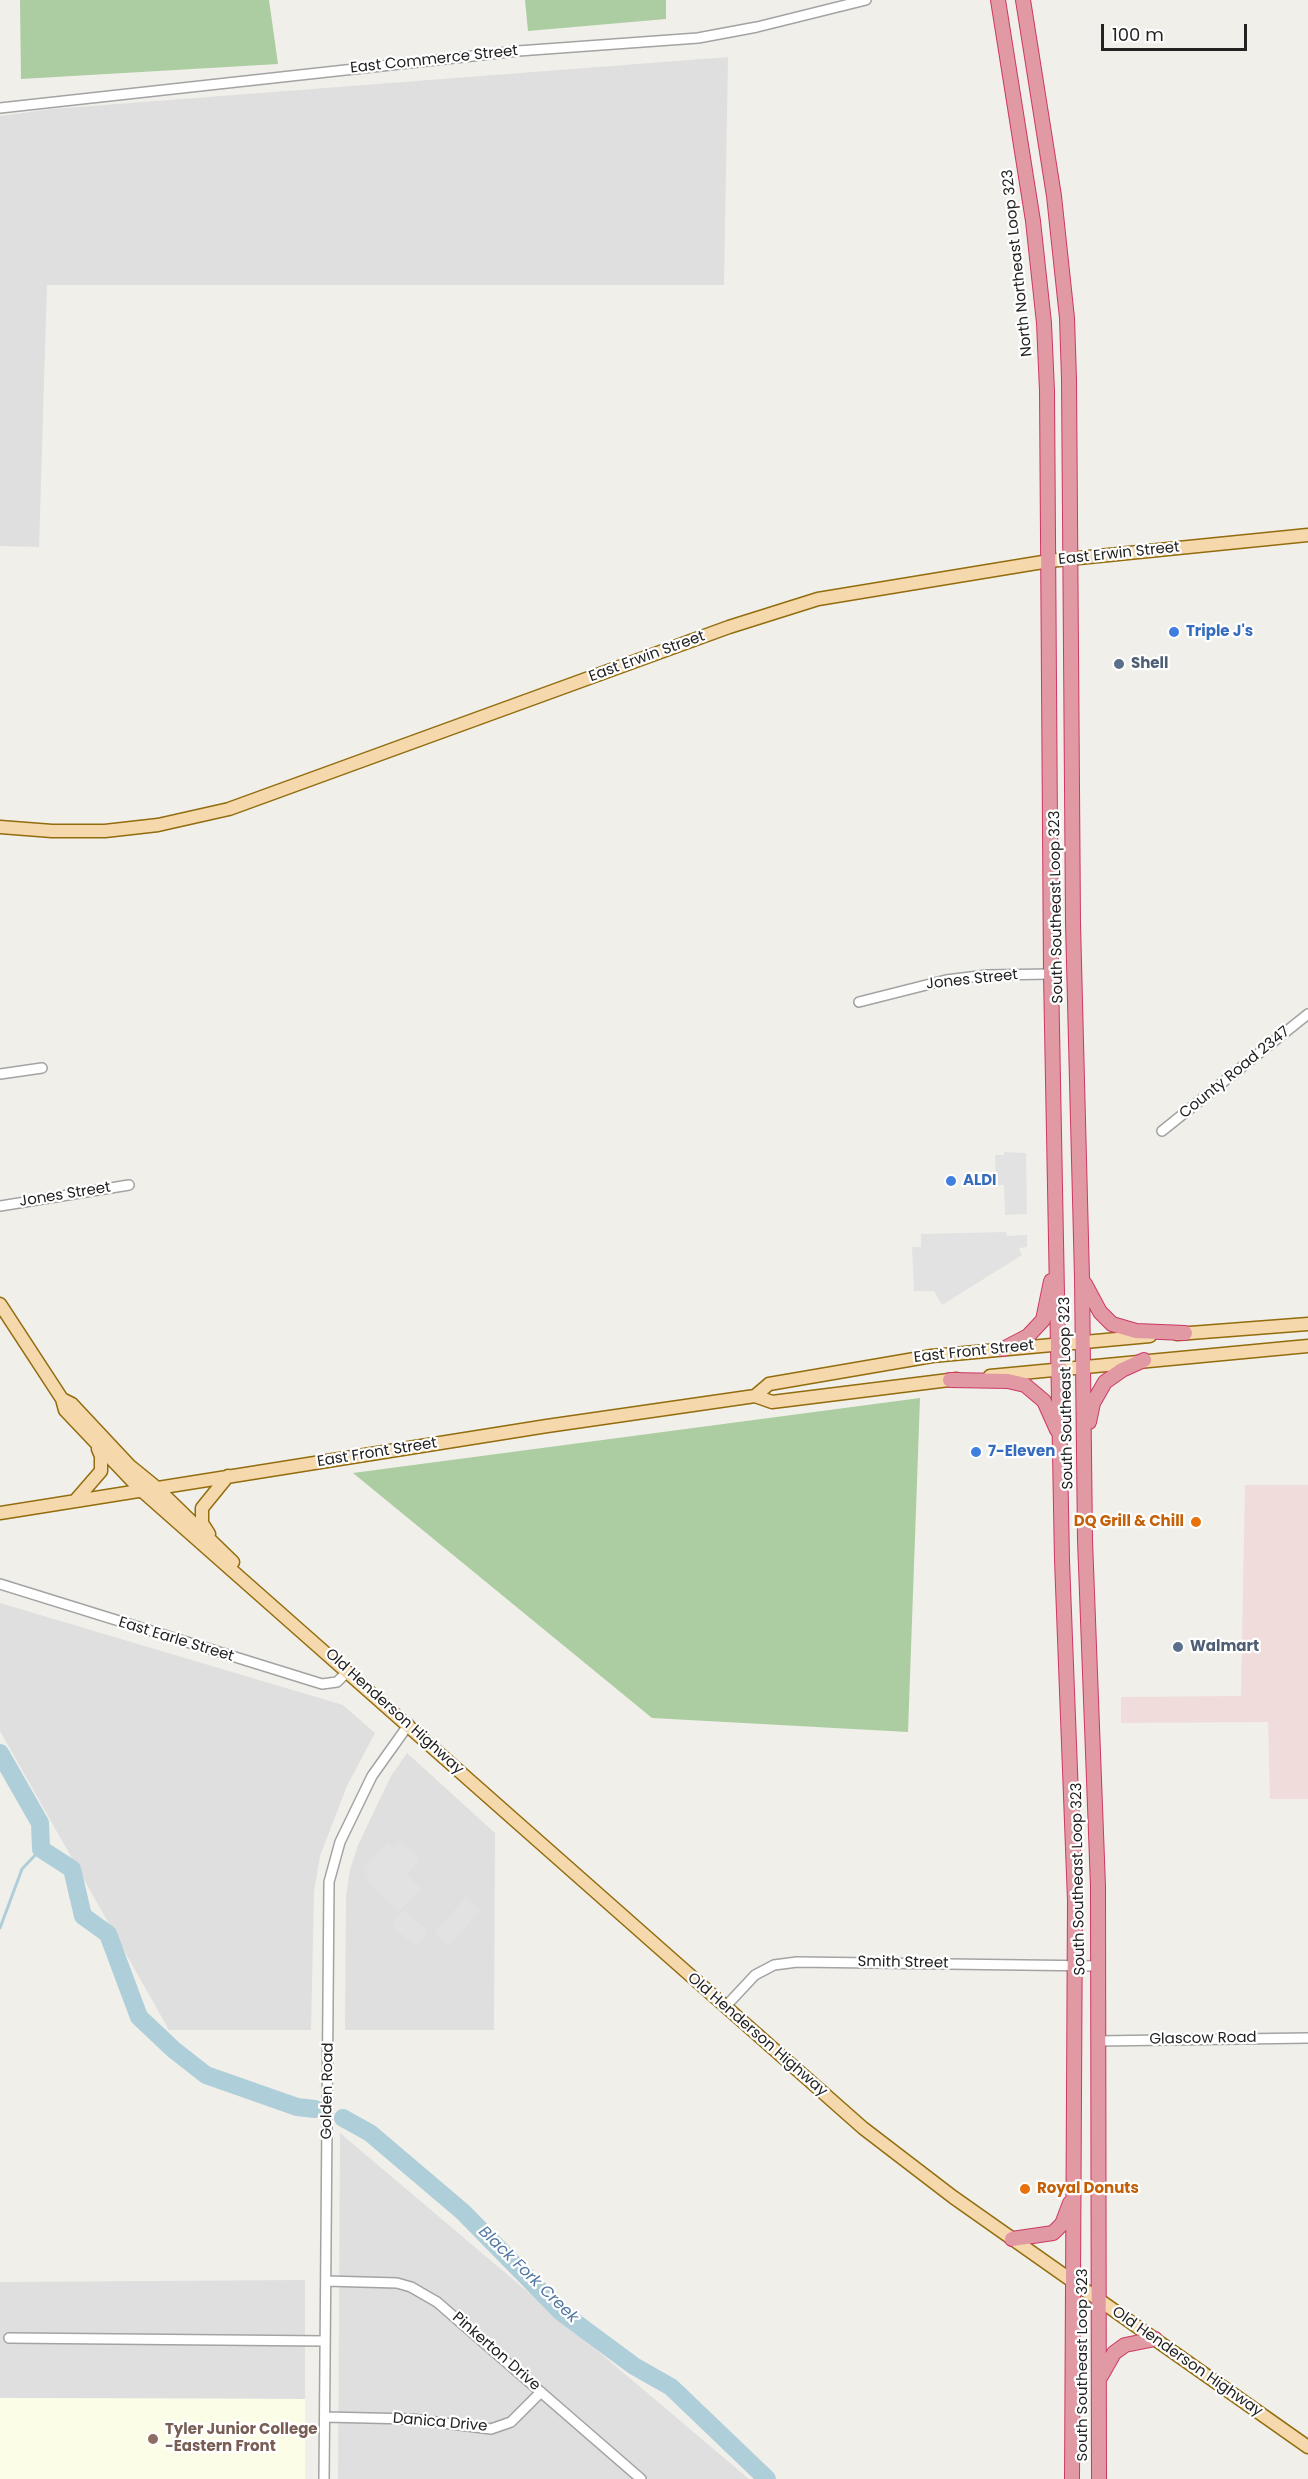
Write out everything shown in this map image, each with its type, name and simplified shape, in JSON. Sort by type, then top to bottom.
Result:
[{"type":"highway","name":"North Northeast Loop 323","points":[[998,0],[1032,209],[1041,288],[1047,391],[1048,561]]},
{"type":"highway","points":[[1023,0],[1053,187],[1066,309],[1071,559]]},
{"type":"highway","name":"South Southeast Loop 323","points":[[1071,559],[1073,923],[1098,1966],[1099,2479]]},
{"type":"highway","name":"South Southeast Loop 323","points":[[1048,561],[1051,974],[1060,1438],[1067,1708],[1074,1861],[1072,2479]]},
{"type":"highway","points":[[1003,1349],[1028,1336],[1043,1320],[1057,1243]]},
{"type":"highway","points":[[1082,1278],[1100,1312],[1112,1324],[1136,1331],[1185,1334]]},
{"type":"highway","points":[[1084,1447],[1093,1403],[1101,1389],[1113,1376],[1144,1360]]},
{"type":"highway","points":[[950,1380],[1008,1381],[1025,1385],[1044,1401],[1060,1438]]},
{"type":"highway","points":[[1067,1708],[1091,1708]]},
{"type":"highway","points":[[1012,2239],[1041,2237],[1053,2233],[1062,2224],[1074,2192]]},
{"type":"highway","points":[[1100,2378],[1114,2353],[1125,2345],[1155,2339]]},
{"type":"main road","name":"East Erwin Street","points":[[0,827],[52,831],[105,831],[158,825],[206,815],[277,794],[729,627],[786,608],[857,591],[1048,561],[1308,535]]},
{"type":"main road","name":"Old Henderson Highway","points":[[0,1304],[62,1399],[65,1410],[141,1490],[232,1572],[243,1577],[871,2135],[1072,2282],[1308,2447]]},
{"type":"main road","name":"East Front Street","points":[[754,1396],[769,1384],[932,1356],[1308,1324]]},
{"type":"main road","name":"East Front Street","points":[[0,1513],[754,1396],[772,1402],[1059,1368],[1308,1346]]},
{"type":"main road","name":"Old Henderson Highway","points":[[62,1399],[72,1404],[130,1466],[157,1488],[237,1566],[243,1577]]},
{"type":"main road","points":[[75,1501],[101,1471],[101,1456],[94,1443]]},
{"type":"main road","points":[[215,1545],[202,1523],[202,1508],[228,1476]]},
{"type":"street","name":"East Commerce Street","points":[[0,108],[508,52],[698,38],[757,27],[866,0]]},
{"type":"street","name":"Jones Street","points":[[859,1002],[946,980],[987,975],[1051,974]]},
{"type":"street","name":"County Road 2347","points":[[1161,1131],[1308,1014]]},
{"type":"street","points":[[0,1074],[42,1068]]},
{"type":"street","name":"Jones Street","points":[[0,1206],[129,1185]]},
{"type":"street","name":"East Earle Street","points":[[0,1584],[322,1684],[337,1682],[348,1671]]},
{"type":"street","name":"Golden Road","points":[[324,2479],[328,1918],[331,1873],[340,1842],[372,1776],[409,1724]]},
{"type":"street","name":"Smith Street","points":[[725,2007],[755,1975],[774,1965],[796,1962],[1098,1966]]},
{"type":"street","name":"Glascow Road","points":[[1098,2041],[1308,2038]]},
{"type":"street","name":"Pinkerton Drive","points":[[326,2281],[383,2282],[411,2287],[438,2302],[641,2479]]},
{"type":"street","points":[[9,2338],[325,2341]]},
{"type":"street","name":"Danica Drive","points":[[325,2417],[412,2419],[491,2429],[511,2422],[541,2392]]},
{"type":"shaded area","points":[[728,57],[724,285],[47,285],[39,547],[0,546],[0,116],[52,109]]},
{"type":"shaded area","points":[[1004,1152],[1026,1153],[1027,1214],[1005,1215],[1004,1185],[996,1185],[995,1155],[1004,1155]]},
{"type":"shaded area","points":[[1006,1232],[1007,1236],[1027,1235],[1027,1247],[1019,1248],[1022,1255],[942,1305],[934,1291],[914,1291],[912,1247],[921,1247],[921,1234]]},
{"type":"shaded area","points":[[1245,1485],[1308,1485],[1308,1799],[1270,1799],[1268,1722],[1121,1723],[1121,1697],[1241,1696]]},
{"type":"shaded area","points":[[0,1603],[343,1705],[375,1733],[347,1786],[320,1856],[314,1892],[311,2030],[169,2030],[0,1731]]},
{"type":"shaded area","points":[[407,1753],[495,1833],[494,2030],[345,2030],[346,1896],[350,1870],[358,1845],[391,1776]]},
{"type":"shaded area","points":[[400,1841],[420,1858],[407,1875],[421,1888],[399,1912],[365,1880],[369,1875],[363,1869],[387,1842],[394,1848]]},
{"type":"shaded area","points":[[466,1897],[481,1910],[449,1946],[434,1933]]},
{"type":"shaded area","points":[[404,1910],[429,1932],[416,1947],[391,1925]]},
{"type":"shaded area","points":[[340,2133],[749,2479],[338,2479]]},
{"type":"shaded area","points":[[305,2280],[305,2399],[0,2398],[0,2282]]},
{"type":"shaded area","name":"Tyler Junior College -Eastern Front","points":[[0,2398],[305,2399],[305,2479],[0,2479]]},
{"type":"green space","points":[[20,0],[269,0],[278,64],[21,79]]},
{"type":"green space","points":[[525,0],[666,0],[666,19],[528,31]]},
{"type":"green space","points":[[920,1398],[908,1732],[652,1718],[353,1473]]},
{"type":"waterway","name":"Black Fork Creek","points":[[0,1753],[40,1823],[41,1849],[72,1869],[83,1916],[108,1934],[139,2017],[174,2050],[206,2075],[297,2107],[315,2109]]},
{"type":"waterway","points":[[0,1928],[22,1869],[41,1849]]},
{"type":"waterway","name":"Black Fork Creek","points":[[343,2118],[370,2133],[463,2212],[561,2312],[634,2366],[671,2387],[767,2479]]},
{"type":"place","name":"Triple J's","points":[[1174,632]]},
{"type":"place","name":"Shell","points":[[1119,664]]},
{"type":"place","name":"ALDI","points":[[951,1181]]},
{"type":"place","name":"7-Eleven","points":[[976,1452]]},
{"type":"place","name":"DQ Grill & Chill","points":[[1196,1522]]},
{"type":"place","name":"Walmart","points":[[1178,1647]]},
{"type":"place","name":"Royal Donuts","points":[[1025,2189]]},
{"type":"place","name":"Tyler Junior College -Eastern Front","points":[[153,2439]]}]
